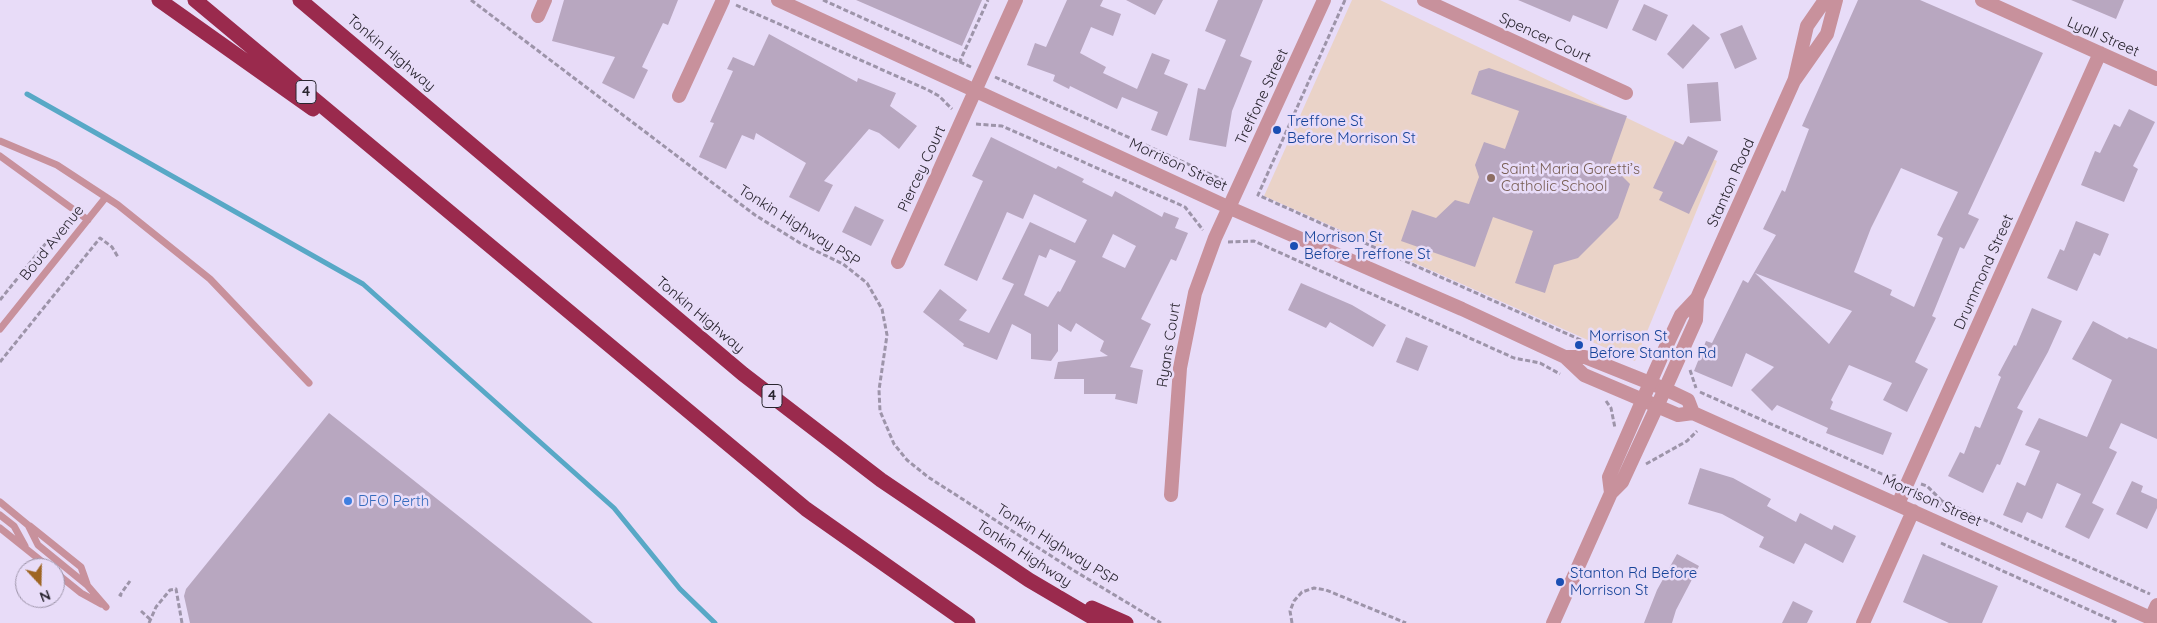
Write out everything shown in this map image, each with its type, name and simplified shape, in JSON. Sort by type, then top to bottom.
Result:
[{"type":"highway","points":[[159,0],[418,184]]},
{"type":"highway","name":"4","points":[[195,0],[418,184],[806,510],[968,623]]},
{"type":"highway","name":"Tonkin Highway","points":[[300,0],[743,374],[881,480],[1029,580],[1102,623]]},
{"type":"highway","name":"4","points":[[1029,580],[1126,623]]},
{"type":"street","points":[[538,16],[545,0]]},
{"type":"street","points":[[679,96],[723,0]]},
{"type":"street","name":"Morrison Street","points":[[778,0],[976,89],[1230,208],[1462,309],[1565,357],[1584,375],[1678,415],[1693,413],[2154,620]]},
{"type":"street","name":"Piercey Court","points":[[898,262],[1016,0]]},
{"type":"street","name":"Treffone Street","points":[[1230,208],[1324,0]]},
{"type":"street","name":"Spencer Court","points":[[1424,0],[1626,93]]},
{"type":"street","name":"Stanton Road","points":[[1611,493],[1609,477],[1681,315],[1697,298],[1794,81],[1808,26],[1825,0]]},
{"type":"street","name":"Stanton Road","points":[[1794,81],[1824,41],[1836,0]]},
{"type":"street","name":"Lyall Street","points":[[1982,0],[2157,79]]},
{"type":"street","name":"Drummond Street","points":[[1898,504],[2100,54]]},
{"type":"street","name":"Ryans Court","points":[[1171,495],[1180,368],[1186,327],[1195,293],[1215,238],[1230,208]]},
{"type":"street","name":"Stanton Road","points":[[1553,623],[1611,493],[1622,482],[1696,320],[1697,298]]},
{"type":"street","name":"Morrison Street","points":[[1565,357],[1584,356],[1665,389],[1688,400],[1693,413]]},
{"type":"street","points":[[1863,623],[1913,511]]},
{"type":"street","points":[[2154,620],[2157,605]]},
{"type":"lane","points":[[0,141],[58,165],[106,197],[210,279],[309,383]]},
{"type":"lane","points":[[0,156],[88,220]]},
{"type":"lane","name":"Boud Avenue","points":[[0,329],[106,197]]},
{"type":"lane","points":[[0,502],[26,522],[38,545],[54,558]]},
{"type":"lane","points":[[0,515],[14,526],[28,550]]},
{"type":"lane","points":[[0,528],[38,558]]},
{"type":"lane","points":[[65,567],[87,585],[106,607],[81,593],[65,580]]},
{"type":"path","name":"Tonkin Highway PSP","points":[[471,0],[755,215],[800,243],[843,264],[867,283],[882,309],[887,335],[879,390],[880,411],[894,444],[907,460],[936,482],[1073,570],[1161,623]]},
{"type":"path","points":[[823,0],[1223,180]]},
{"type":"path","points":[[984,72],[960,61],[988,0]]},
{"type":"path","points":[[1345,0],[1258,195],[1588,344]]},
{"type":"path","points":[[0,362],[100,238],[112,247],[118,257]]},
{"type":"path","points":[[1226,243],[1254,240],[1514,358],[1540,363],[1564,376]]},
{"type":"path","points":[[0,300],[46,243]]},
{"type":"path","points":[[1688,366],[1696,390],[1882,474],[1909,479],[1927,486],[1942,501],[2157,597]]},
{"type":"path","points":[[1606,402],[1612,387]]},
{"type":"path","points":[[1601,397],[1611,408],[1616,433]]},
{"type":"path","points":[[1640,468],[1687,441],[1708,420]]},
{"type":"path","points":[[1932,519],[1942,501]]},
{"type":"path","points":[[122,596],[120,595],[130,581]]},
{"type":"path","points":[[1292,623],[1290,611],[1294,601],[1302,592],[1314,588],[1326,590],[1406,623]]},
{"type":"path","points":[[141,611],[150,621],[156,607],[170,590],[176,589],[182,623]]},
{"type":"shaded area","name":"Saint Maria Goretti’s Catholic School","points":[[1352,0],[1380,0],[1717,161],[1635,361],[1264,196]]},
{"type":"building","points":[[564,0],[678,0],[668,25],[663,23],[642,67],[648,70],[634,99],[602,83],[615,57],[552,41]]},
{"type":"building","points":[[856,0],[982,0],[962,46]]},
{"type":"building","points":[[1067,0],[1103,0],[1100,6],[1121,14],[1113,36],[1091,27],[1080,53],[1106,67],[1103,73],[1137,89],[1152,53],[1170,60],[1164,74],[1188,84],[1167,136],[1151,130],[1158,112],[1122,97],[1117,109],[1070,86],[1069,89],[1053,81],[1055,75],[1027,65],[1035,43],[1046,47]]},
{"type":"building","points":[[1126,0],[1163,0],[1155,15]]},
{"type":"building","points":[[1218,0],[1263,0],[1240,56],[1252,61],[1232,111],[1226,147],[1189,140],[1198,88],[1205,90],[1226,40],[1205,31]]},
{"type":"building","points":[[1518,0],[1619,0],[1607,29],[1573,15],[1570,22]]},
{"type":"building","points":[[1858,0],[1920,0],[2043,53],[1968,214],[1979,219],[1964,249],[1960,247],[1932,316],[1936,318],[1915,362],[1928,369],[1907,412],[1883,400],[1892,383],[1849,365],[1831,400],[1833,402],[1830,409],[1892,433],[1883,455],[1826,433],[1828,428],[1777,405],[1772,411],[1751,390],[1774,367],[1746,353],[1732,387],[1694,371],[1706,341],[1712,343],[1743,280],[1748,283],[1776,235],[1763,229],[1782,190],[1785,192],[1809,129],[1802,126]],"holes":[[[1901,168],[1958,192],[1937,235],[1943,238],[1914,307],[1890,295],[1892,290],[1854,272],[1871,228]],[[1755,273],[1852,311],[1829,344]]]},
{"type":"building","points":[[2071,0],[2124,0],[2116,19]]},
{"type":"building","points":[[1644,4],[1668,15],[1656,41],[1632,30]]},
{"type":"building","points":[[1693,24],[1710,38],[1683,69],[1667,54]]},
{"type":"building","points":[[1742,25],[1757,59],[1735,69],[1720,34]]},
{"type":"building","points":[[769,34],[857,82],[858,78],[896,93],[890,106],[917,126],[899,149],[879,133],[869,129],[824,181],[833,185],[819,212],[789,197],[806,163],[756,133],[754,140],[742,135],[726,169],[699,157],[714,123],[710,122],[733,71],[727,69],[733,57],[754,66]]},
{"type":"building","points":[[1489,68],[1627,116],[1610,164],[1630,184],[1618,218],[1578,258],[1554,265],[1545,293],[1515,283],[1533,231],[1493,217],[1475,267],[1401,241],[1412,210],[1436,218],[1455,200],[1469,204],[1479,177],[1475,165],[1484,142],[1505,149],[1519,111],[1471,94],[1479,71]]},
{"type":"building","points":[[1718,82],[1721,121],[1690,123],[1687,84]]},
{"type":"building","points":[[2129,109],[2155,122],[2133,166],[2138,169],[2124,202],[2081,185],[2095,151],[2100,153],[2114,124],[2120,127]]},
{"type":"building","points":[[1688,136],[1718,151],[1689,214],[1659,200],[1663,192],[1653,188],[1675,141],[1683,145]]},
{"type":"building","points":[[991,137],[1056,169],[1058,166],[1084,179],[1082,182],[1112,197],[1115,191],[1162,217],[1164,212],[1179,218],[1175,228],[1188,233],[1176,261],[1171,259],[1141,319],[1151,324],[1130,367],[1143,370],[1137,404],[1115,399],[1116,394],[1084,394],[1084,379],[1054,379],[1058,362],[1108,356],[1100,351],[1104,341],[1076,323],[1071,332],[1058,324],[1058,351],[1051,361],[1031,359],[1031,334],[1012,324],[997,360],[963,346],[964,344],[923,312],[940,289],[967,310],[959,320],[989,333],[1014,284],[1002,279],[1030,222],[1075,243],[1087,220],[1034,194],[1023,219],[1007,212],[977,281],[944,265],[983,181],[972,176]],"holes":[[[1113,234],[1136,246],[1125,268],[1102,257]],[[1050,249],[1076,261],[1060,292],[1058,291],[1048,307],[1024,295],[1039,255],[1046,258]]]},
{"type":"building","points":[[855,206],[884,220],[871,246],[842,232]]},
{"type":"building","points":[[2076,221],[2109,234],[2100,256],[2094,253],[2077,291],[2047,278],[2060,249],[2064,251]]},
{"type":"building","points":[[1301,283],[1352,305],[1386,325],[1373,347],[1330,322],[1326,328],[1288,310]]},
{"type":"building","points":[[2032,308],[2062,321],[2048,352],[2017,408],[2023,411],[2000,465],[1997,464],[1983,493],[1948,476],[1960,452],[1964,454],[1975,426],[1980,428],[2001,377],[1998,375],[2014,345],[2016,346]]},
{"type":"building","points":[[2093,321],[2127,339],[2129,337],[2157,349],[2157,439],[2121,423],[2109,448],[2117,452],[2092,503],[2104,509],[2089,539],[2065,527],[2081,494],[2057,483],[2042,519],[2027,512],[2022,523],[2003,515],[2017,482],[2025,486],[2040,451],[2025,445],[2039,418],[2087,437],[2112,380],[2072,359]]},
{"type":"building","points":[[1406,337],[1428,346],[1418,371],[1396,362]]},
{"type":"building","name":"DFO Perth","points":[[329,413],[593,623],[190,623],[184,596],[186,589]]},
{"type":"building","points":[[1700,468],[1733,478],[1771,499],[1767,506],[1796,522],[1800,513],[1832,530],[1834,525],[1856,536],[1843,563],[1805,543],[1794,564],[1759,547],[1764,537],[1722,514],[1688,504]]},
{"type":"building","points":[[2132,481],[2143,486],[2141,492],[2157,499],[2157,508],[2147,529],[2116,514]]},
{"type":"building","points":[[1677,554],[1699,566],[1676,610],[1672,623],[1644,623],[1657,590]]},
{"type":"building","points":[[1923,554],[1998,586],[1982,623],[1949,623],[1903,602]]},
{"type":"building","points":[[1793,601],[1813,611],[1807,623],[1782,623]]},
{"type":"waterway","points":[[27,94],[363,284],[614,508],[680,589],[715,623]]},
{"type":"place","name":"Treffone St Before Morrison St","points":[[1277,130]]},
{"type":"place","name":"Saint Maria Goretti’s Catholic School","points":[[1491,178]]},
{"type":"place","name":"Morrison St Before Treffone St","points":[[1294,246]]},
{"type":"place","name":"Morrison St Before Stanton Rd","points":[[1579,345]]},
{"type":"place","name":"DFO Perth","points":[[348,501]]},
{"type":"place","name":"Stanton Rd Before Morrison St","points":[[1560,582]]}]
